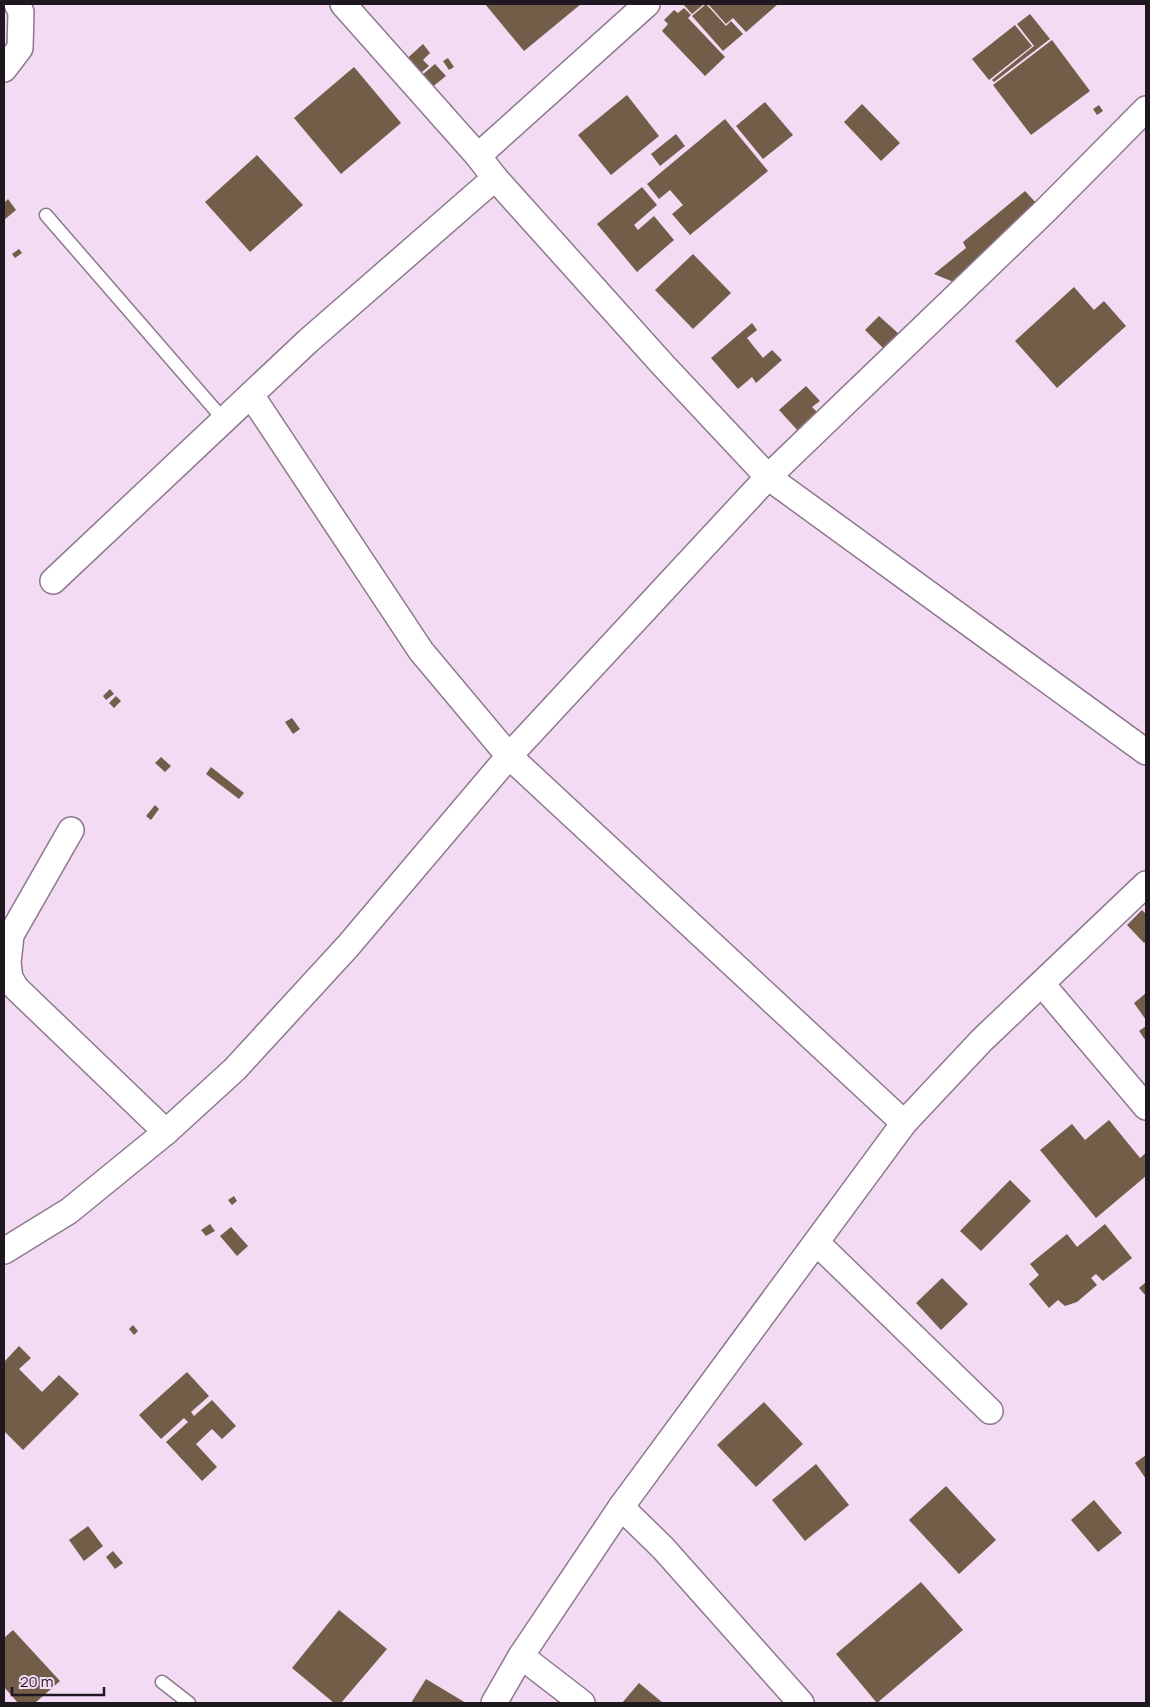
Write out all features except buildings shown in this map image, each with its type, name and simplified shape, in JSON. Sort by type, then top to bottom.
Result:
[{"type":"street","points":[[4,69],[20,48],[21,12],[17,4]]},
{"type":"street","points":[[343,4],[663,366],[768,477],[1146,752]]},
{"type":"street","points":[[478,156],[647,4]]},
{"type":"street","points":[[4,1251],[69,1211],[166,1132],[235,1069],[348,946],[509,756],[768,477],[1046,210],[1146,109]]},
{"type":"street","points":[[53,581],[308,341],[495,178]]},
{"type":"street","points":[[250,395],[421,652],[509,756],[904,1123]]},
{"type":"street","points":[[71,830],[11,935],[8,963],[10,978],[16,988],[166,1132]]},
{"type":"street","points":[[494,1703],[521,1656],[621,1507],[904,1123],[982,1040],[1146,884]]},
{"type":"street","points":[[1042,984],[1146,1107]]},
{"type":"street","points":[[817,1243],[990,1412]]},
{"type":"street","points":[[621,1507],[663,1548],[801,1703]]},
{"type":"street","points":[[521,1656],[582,1703]]},
{"type":"lane","points":[[46,216],[224,420]]},
{"type":"lane","points":[[162,1682],[189,1703]]}]
